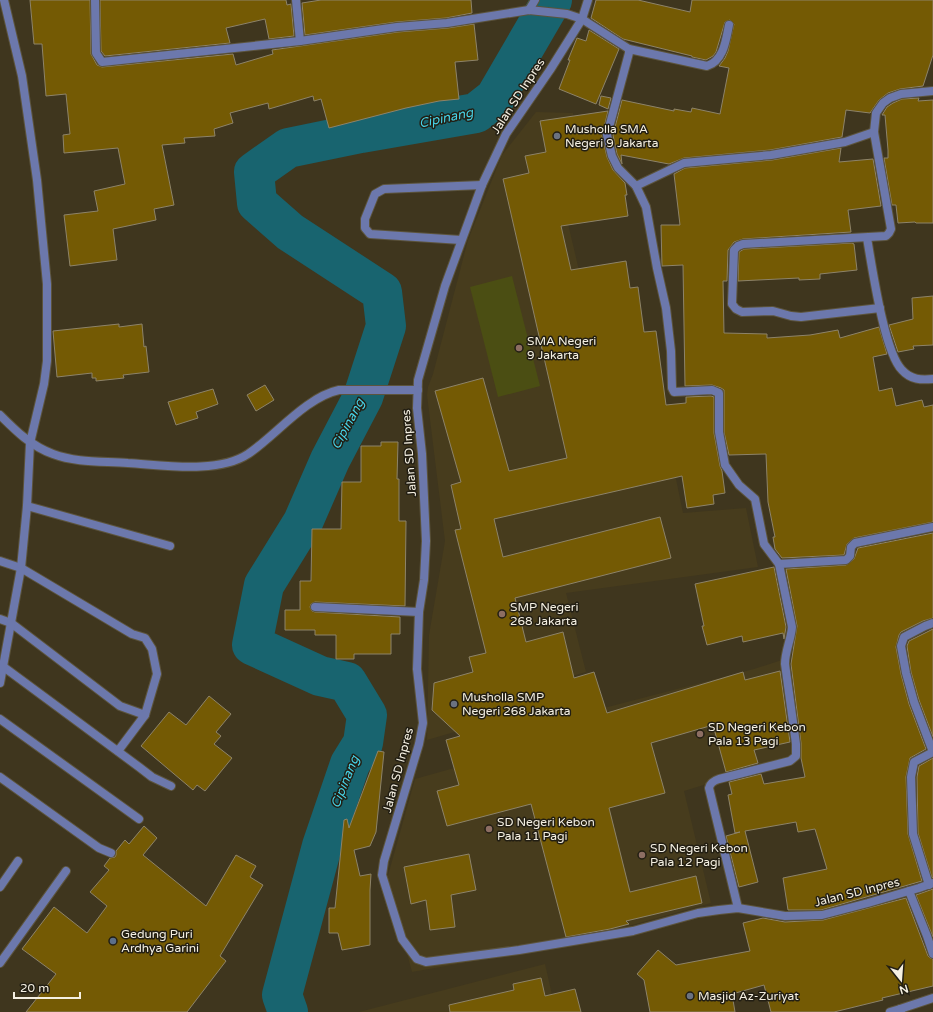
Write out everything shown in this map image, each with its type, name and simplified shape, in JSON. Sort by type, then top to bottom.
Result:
[{"type":"street","points":[[0,683],[2,665],[21,568],[27,506],[30,443],[48,361],[47,284],[37,180],[22,76],[4,0]]},
{"type":"street","points":[[95,0],[96,53],[102,62],[300,41],[397,27],[447,23],[532,10],[567,14],[582,19],[629,49],[707,66],[711,65],[718,59],[724,46],[729,25]]},
{"type":"street","points":[[296,0],[300,41]]},
{"type":"street","points":[[532,10],[535,0]]},
{"type":"street","name":"Jalan SD Inpres","points":[[588,0],[582,19],[550,70],[506,134],[482,184],[445,286],[418,380],[417,408],[422,454],[426,541],[424,580],[419,612],[417,669],[423,723],[419,744],[384,861],[382,875],[402,939],[417,959],[426,962],[519,950],[633,930],[698,913],[738,908],[785,916],[822,914],[931,884]]},
{"type":"street","points":[[629,49],[607,135],[612,156],[618,168],[636,186],[646,207],[666,308],[671,350],[673,390],[674,392],[712,390],[718,393],[719,432],[725,465],[738,485],[755,499],[764,544],[779,564],[792,627],[791,638],[785,656],[785,664],[796,738],[796,756],[790,761],[719,779],[713,782],[709,788],[738,908]]},
{"type":"street","points":[[880,308],[802,317],[791,316],[773,311],[742,312],[736,309],[732,304],[734,250],[743,244],[886,236],[891,229],[874,132],[876,113],[882,103],[890,98],[901,94],[933,91]]},
{"type":"street","points":[[636,186],[684,163],[771,155],[844,142],[874,132]]},
{"type":"street","points":[[461,240],[370,234],[365,228],[365,219],[375,194],[384,189],[482,184]]},
{"type":"street","points":[[867,238],[880,308],[889,348],[894,360],[902,370],[911,377],[919,380],[933,379]]},
{"type":"street","points":[[0,415],[30,443],[53,454],[80,461],[192,467],[231,463],[247,455],[292,417],[318,398],[334,391],[418,390]]},
{"type":"street","points":[[27,506],[170,546]]},
{"type":"street","points":[[779,564],[846,560],[850,556],[851,547],[855,543],[933,527]]},
{"type":"street","points":[[0,561],[21,568],[132,634],[145,638],[152,650],[157,674],[145,715],[118,751]]},
{"type":"street","points":[[315,607],[419,612]]},
{"type":"street","points":[[0,619],[11,623],[120,706],[145,715]]},
{"type":"street","points":[[931,884],[913,834],[911,777],[914,762],[933,752],[914,702],[906,673],[901,646],[904,637],[933,623]]},
{"type":"street","points":[[2,665],[152,777],[171,786]]},
{"type":"street","points":[[0,719],[139,819]]},
{"type":"street","points":[[0,777],[99,848],[111,853]]},
{"type":"street","points":[[0,886],[18,861]]},
{"type":"street","points":[[0,963],[66,871]]},
{"type":"street","points":[[909,891],[933,954]]},
{"type":"street","points":[[890,1012],[900,1011],[933,998]]},
{"type":"shaded area","name":"SMA Negeri 9 Jakarta","points":[[536,112],[573,113],[581,162],[555,168],[611,407],[659,396],[683,513],[746,508],[758,567],[566,593],[586,672],[524,690],[530,710],[427,740],[429,635],[445,541],[427,395],[428,387],[433,374],[468,240],[502,155]]},
{"type":"shaded area","points":[[512,276],[540,386],[498,397],[470,287]]},
{"type":"shaded area","points":[[782,660],[794,743],[792,758],[684,791],[711,903],[549,948],[412,972],[387,879],[415,779],[554,740],[604,708],[754,669]]},
{"type":"shaded area","points":[[545,964],[556,1012],[359,1012]]},
{"type":"building","points":[[30,0],[90,0],[91,54],[97,65],[102,67],[233,54],[236,65],[273,54],[272,50],[398,32],[448,28],[474,24],[478,60],[455,62],[459,99],[439,101],[406,108],[329,128],[321,99],[314,101],[313,96],[269,109],[268,103],[230,113],[233,123],[214,129],[215,136],[184,138],[185,143],[162,145],[174,205],[154,209],[156,220],[113,229],[117,260],[70,266],[64,215],[98,211],[94,191],[125,184],[118,148],[64,153],[63,135],[70,134],[66,94],[46,96],[42,44],[34,44]]},
{"type":"building","points":[[100,0],[286,0],[287,5],[291,4],[294,36],[269,39],[265,19],[226,28],[230,43],[105,56],[101,51]]},
{"type":"building","points":[[321,0],[471,0],[472,13],[446,18],[396,22],[305,35],[302,3]]},
{"type":"building","points":[[596,0],[638,0],[690,12],[692,0],[933,0],[933,55],[923,86],[900,89],[888,93],[879,100],[870,113],[846,110],[842,137],[770,150],[684,158],[669,164],[621,155],[622,164],[617,154],[613,135],[622,100],[674,111],[674,109],[691,112],[692,108],[720,114],[729,68],[719,66],[728,51],[734,24],[730,20],[725,22],[716,52],[713,56],[706,60],[623,39],[591,18]]},
{"type":"building","points":[[589,30],[619,49],[596,104],[559,89],[577,38],[586,41]]},
{"type":"building","points":[[601,96],[611,98],[608,109],[599,105]]},
{"type":"building","points":[[919,98],[918,101],[933,100],[933,223],[898,223],[896,205],[892,205],[884,158],[888,158],[888,150],[885,115],[882,115],[887,107],[893,103],[902,99]]},
{"type":"building","points":[[608,111],[602,136],[607,157],[613,170],[625,183],[628,216],[561,226],[571,270],[626,261],[630,288],[638,287],[644,332],[656,331],[666,405],[686,403],[686,397],[714,397],[714,433],[725,493],[713,495],[714,504],[687,508],[682,476],[494,519],[503,557],[660,517],[671,558],[515,598],[526,642],[563,632],[574,678],[594,672],[607,713],[743,672],[745,680],[780,671],[790,742],[754,750],[758,763],[726,772],[713,725],[651,743],[665,793],[609,808],[630,892],[696,876],[702,903],[626,921],[629,924],[610,929],[566,937],[531,804],[447,826],[437,791],[459,785],[446,740],[460,736],[432,710],[434,683],[473,672],[469,657],[486,653],[455,530],[461,529],[451,485],[461,482],[435,391],[483,378],[509,471],[567,458],[503,179],[529,173],[525,156],[546,152],[540,121]]},
{"type":"building","points":[[841,148],[839,162],[873,159],[881,206],[848,210],[851,232],[743,239],[734,242],[728,250],[727,281],[723,281],[724,333],[767,334],[767,338],[810,335],[838,330],[840,338],[879,327],[887,354],[873,357],[879,391],[892,388],[896,406],[922,400],[924,407],[933,405],[933,522],[854,538],[847,544],[844,555],[782,558],[775,549],[773,537],[775,537],[768,502],[766,454],[729,455],[724,432],[724,390],[712,385],[685,386],[683,265],[662,266],[661,225],[680,225],[674,174],[685,168],[772,160]]},
{"type":"building","points":[[854,244],[857,270],[820,274],[820,279],[799,280],[799,278],[738,281],[739,252],[744,249]]},
{"type":"building","points":[[933,296],[933,345],[913,346],[914,349],[898,352],[889,325],[913,319],[912,298]]},
{"type":"building","points":[[119,324],[119,327],[142,324],[144,347],[146,346],[149,372],[123,375],[124,378],[96,381],[96,378],[92,378],[92,373],[57,377],[53,331]]},
{"type":"building","points":[[265,385],[274,400],[256,411],[247,395]]},
{"type":"building","points":[[213,389],[218,404],[196,412],[198,418],[176,425],[168,402]]},
{"type":"building","points":[[381,442],[398,442],[397,479],[399,479],[399,521],[406,521],[405,606],[315,602],[311,604],[310,607],[312,611],[315,612],[400,617],[400,634],[391,634],[391,654],[354,654],[354,659],[336,659],[336,635],[315,635],[315,630],[285,630],[285,610],[300,610],[300,581],[311,581],[312,529],[341,529],[342,482],[361,482],[361,446],[381,446]]},
{"type":"building","points":[[933,533],[933,618],[923,621],[901,632],[896,647],[909,704],[926,749],[910,758],[906,777],[908,834],[922,881],[821,910],[788,910],[783,878],[827,869],[815,829],[798,832],[796,822],[745,831],[758,882],[739,887],[726,836],[740,832],[735,833],[728,795],[732,794],[729,782],[761,774],[764,784],[805,777],[801,758],[801,743],[791,664],[797,626],[786,569],[846,565],[854,559],[858,548]]},
{"type":"building","points":[[774,567],[786,627],[784,639],[783,633],[743,642],[742,636],[707,645],[702,626],[704,626],[695,584]]},
{"type":"building","points":[[933,629],[933,737],[919,700],[911,672],[907,646],[909,641]]},
{"type":"building","points":[[209,696],[231,714],[216,732],[221,736],[214,744],[232,758],[205,791],[197,785],[193,790],[141,746],[169,712],[186,725]]},
{"type":"building","points":[[378,751],[384,752],[376,832],[370,846],[354,850],[360,876],[371,874],[370,945],[342,950],[338,933],[329,933],[329,908],[335,908],[344,820],[347,819],[349,828]]},
{"type":"building","points":[[933,758],[932,878],[918,833],[917,777],[919,766]]},
{"type":"building","name":"Gedung Puri Ardhya Garini","points":[[144,826],[157,838],[143,855],[206,906],[236,855],[256,866],[250,877],[263,885],[220,956],[226,961],[187,1012],[26,1012],[56,974],[22,949],[54,907],[87,933],[107,906],[90,892],[109,870],[104,866],[110,858],[115,857],[116,851],[125,840],[129,844]]},
{"type":"building","points":[[469,854],[476,890],[451,895],[455,927],[430,930],[426,900],[411,904],[404,867]]},
{"type":"building","points":[[933,889],[933,937],[916,895]]},
{"type":"building","points":[[906,898],[928,956],[933,959],[933,986],[882,998],[883,1000],[834,1012],[771,1012],[764,985],[732,994],[735,1012],[650,1012],[644,980],[637,974],[658,950],[676,965],[750,951],[743,923],[763,918],[785,922],[823,920]]},
{"type":"building","points":[[541,978],[545,996],[575,989],[581,1012],[450,1012],[449,1005],[514,990],[513,984]]},
{"type":"waterway","name":"Cipinang","points":[[288,1012],[282,995],[322,846],[350,764],[363,743],[367,715],[347,682],[320,676],[252,645],[264,585],[303,522],[330,460],[363,397],[386,326],[382,292],[290,232],[257,203],[254,172],[288,148],[361,133],[476,113],[495,98],[552,0]]},
{"type":"place","name":"Musholla SMA Negeri 9 Jakarta","points":[[557,136]]},
{"type":"place","name":"SMA Negeri 9 Jakarta","points":[[519,348]]},
{"type":"place","name":"SMP Negeri 268 Jakarta","points":[[502,614]]},
{"type":"place","name":"Musholla SMP Negeri 268 Jakarta","points":[[454,704]]},
{"type":"place","name":"SD Negeri Kebon Pala 13 Pagi","points":[[700,734]]},
{"type":"place","name":"SD Negeri Kebon Pala 11 Pagi","points":[[489,829]]},
{"type":"place","name":"SD Negeri Kebon Pala 12 Pagi","points":[[642,855]]},
{"type":"place","name":"Gedung Puri Ardhya Garini","points":[[113,941]]},
{"type":"place","name":"Masjid Az-Zuriyat","points":[[690,996]]}]
